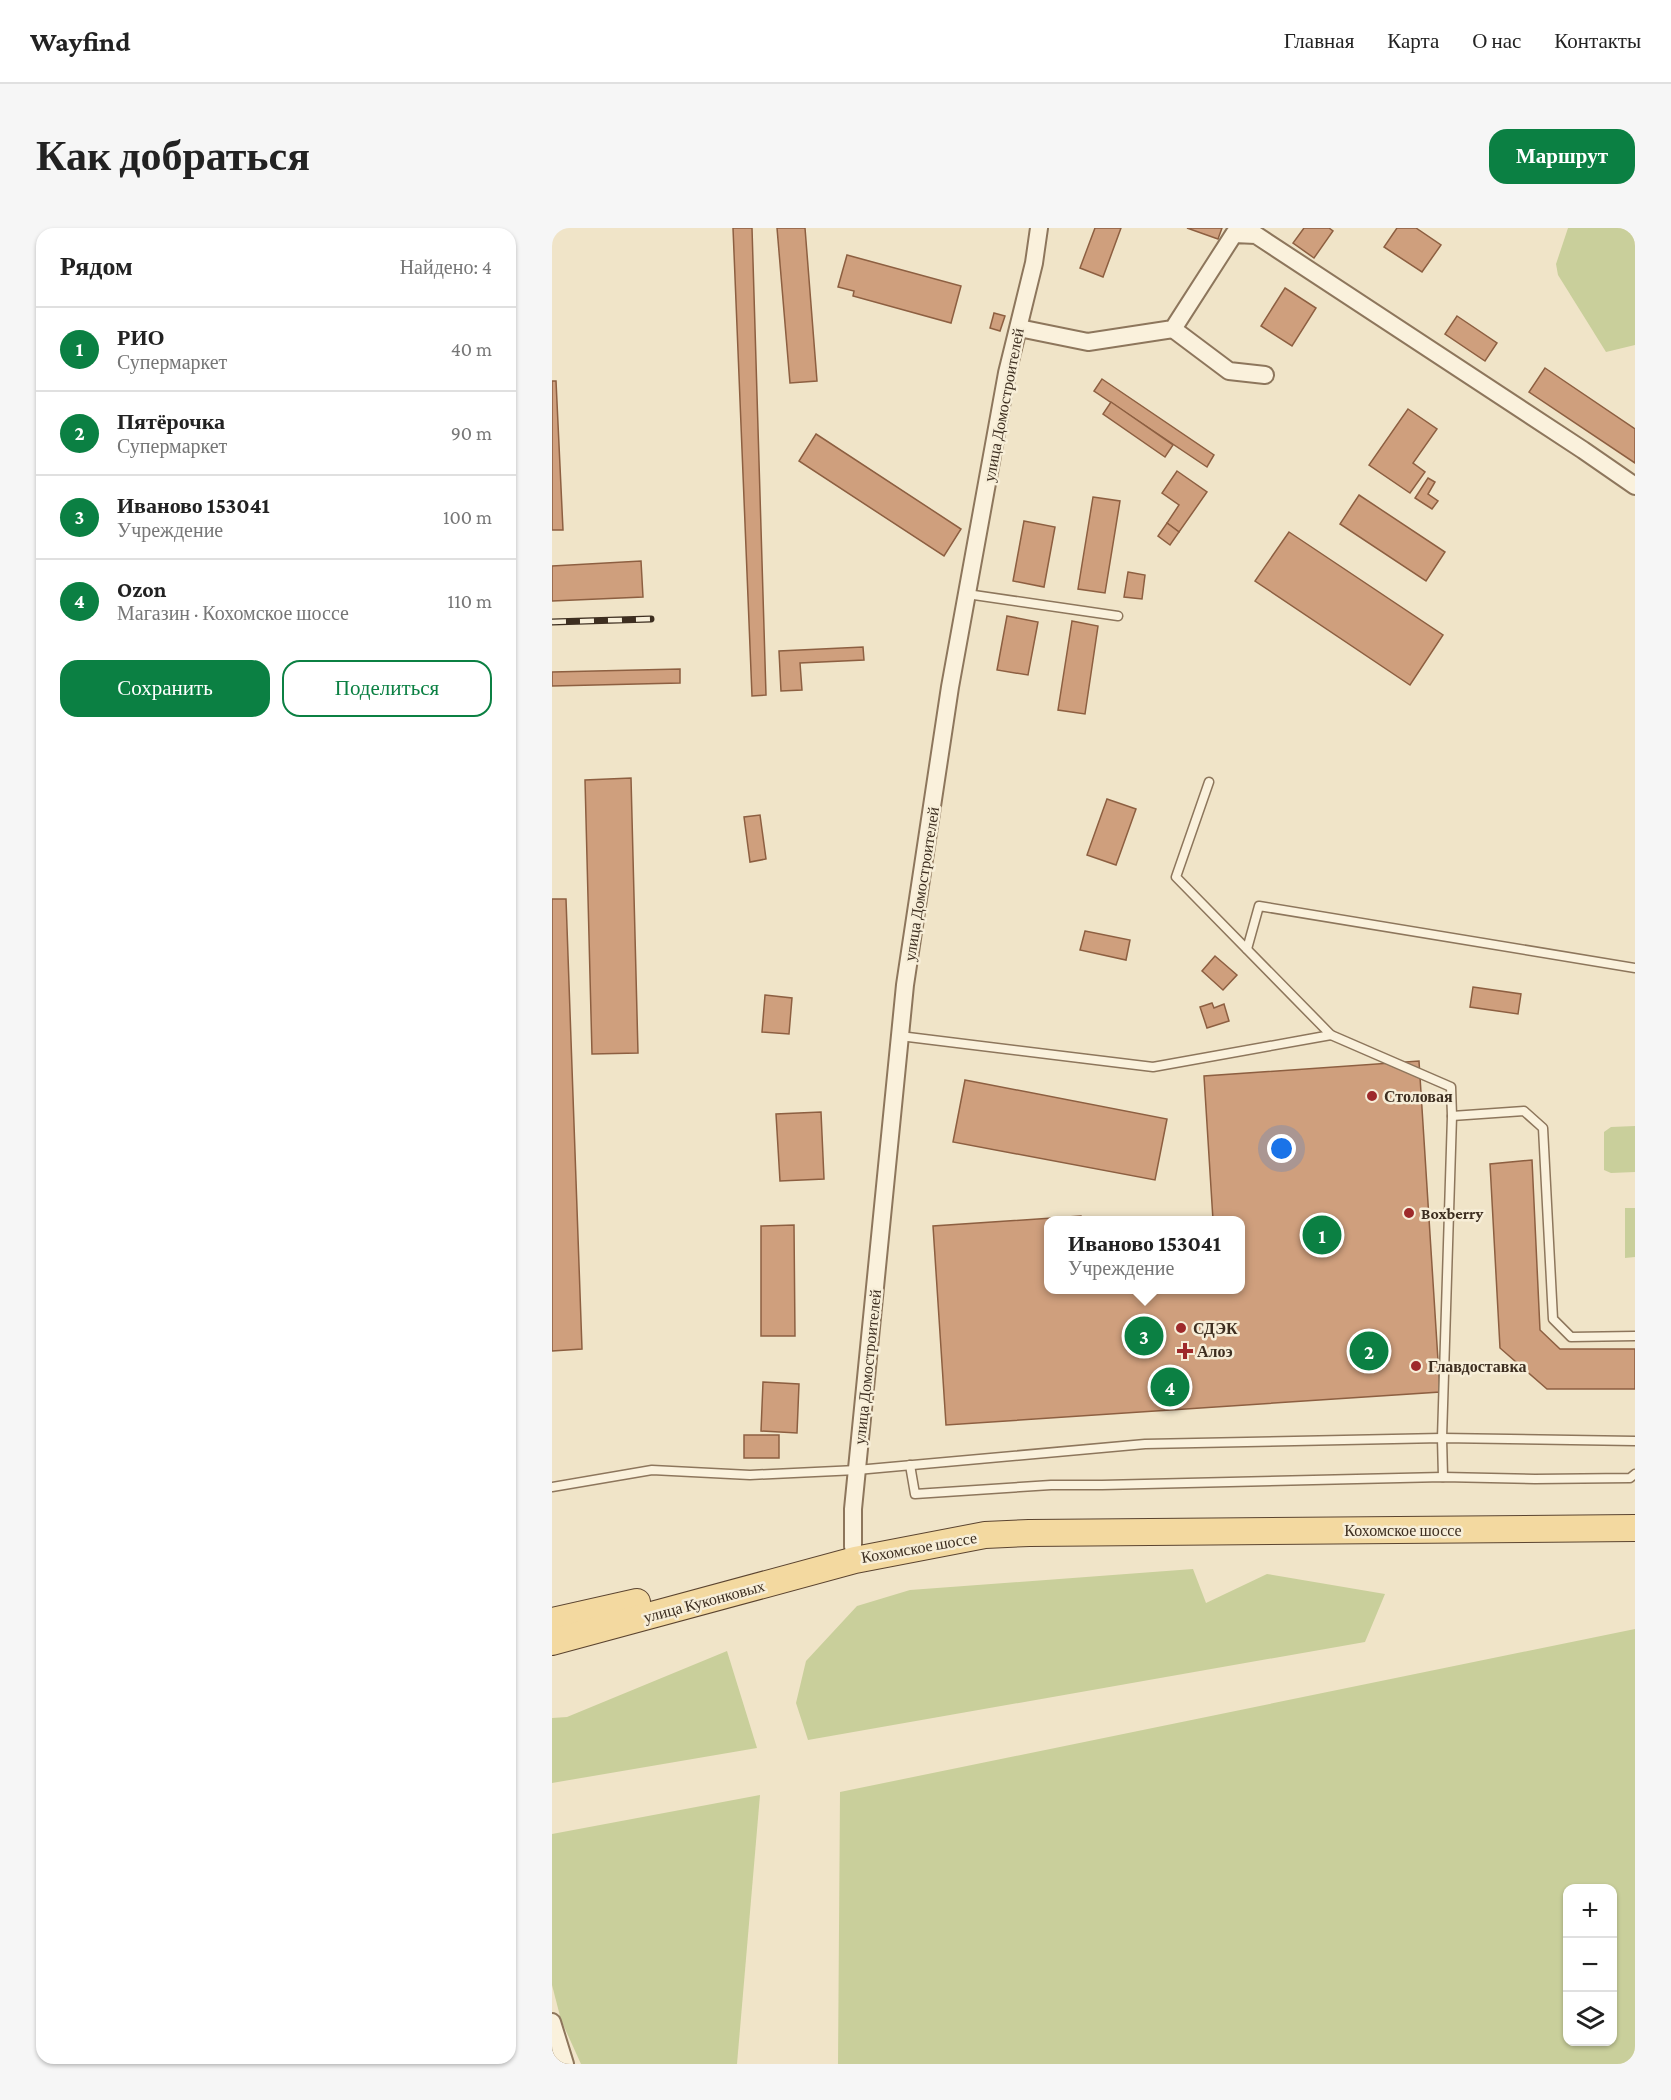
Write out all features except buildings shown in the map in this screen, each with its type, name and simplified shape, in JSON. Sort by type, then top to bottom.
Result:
[{"type":"main road","name":"Кохомское шоссе","points":[[854,1554],[933,1532],[1026,1523],[1635,1518]]},
{"type":"main road","name":"Кохомское шоссе","points":[[854,1554],[985,1535],[1029,1533],[1635,1528]]},
{"type":"main road","name":"улица Куконковых","points":[[552,1621],[854,1554]]},
{"type":"main road","name":"улица Куконковых","points":[[552,1642],[854,1554]]},
{"type":"street","name":"улица Домостроителей","points":[[854,1554],[853,1509],[909,962],[950,687],[1007,373],[1034,263],[1039,228]]},
{"type":"street","points":[[1173,329],[1234,234],[1256,235],[1635,486]]},
{"type":"street","points":[[1019,328],[1088,342],[1173,329],[1229,372],[1265,375]]},
{"type":"street","points":[[552,2022],[565,2064]]},
{"type":"lane","points":[[967,594],[1119,616]]},
{"type":"lane","points":[[1209,782],[1176,877],[1331,1035],[1451,1087],[1443,1477]]},
{"type":"lane","points":[[1247,949],[1259,906],[1635,968]]},
{"type":"lane","points":[[900,1036],[1153,1067],[1331,1035]]},
{"type":"lane","points":[[1452,1116],[1524,1111],[1543,1128],[1553,1319],[1571,1337],[1635,1336]]},
{"type":"lane","points":[[552,1487],[652,1470],[750,1475],[857,1470],[1145,1444],[1442,1438],[1635,1441]]},
{"type":"lane","points":[[910,1465],[915,1494],[1051,1485],[1443,1477],[1630,1478],[1635,1474]]},
{"type":"green space","points":[[1568,228],[1635,228],[1635,345],[1606,352],[1558,275],[1556,264]]},
{"type":"green space","points":[[1635,1126],[1635,1172],[1611,1173],[1604,1170],[1604,1132],[1611,1127]]},
{"type":"green space","points":[[1625,1208],[1635,1208],[1635,1257],[1625,1258]]},
{"type":"green space","points":[[1193,1569],[1206,1603],[1267,1574],[1385,1594],[1365,1642],[808,1740],[796,1703],[806,1661],[857,1606],[910,1590]]},
{"type":"green space","points":[[1635,1629],[1635,2064],[838,2064],[840,1792]]},
{"type":"green space","points":[[727,1651],[757,1748],[552,1783],[552,1718],[567,1717]]},
{"type":"green space","points":[[760,1795],[737,2064],[581,2064],[561,2020],[552,1985],[552,1834]]},
{"type":"railway","points":[[552,622],[651,619]]},
{"type":"place","name":"Столовая","points":[[1372,1096]]},
{"type":"place","name":"Boxberry","points":[[1409,1213]]},
{"type":"place","name":"РИО","points":[[1322,1235]]},
{"type":"place","name":"СДЭК","points":[[1181,1328]]},
{"type":"place","name":"Иваново 153041","points":[[1144,1336]]},
{"type":"place","name":"Алоэ","points":[[1185,1351]]},
{"type":"place","name":"Пятёрочка","points":[[1369,1351]]},
{"type":"place","name":"Главдоставка","points":[[1416,1366]]},
{"type":"place","name":"Ozon","points":[[1170,1387]]}]
